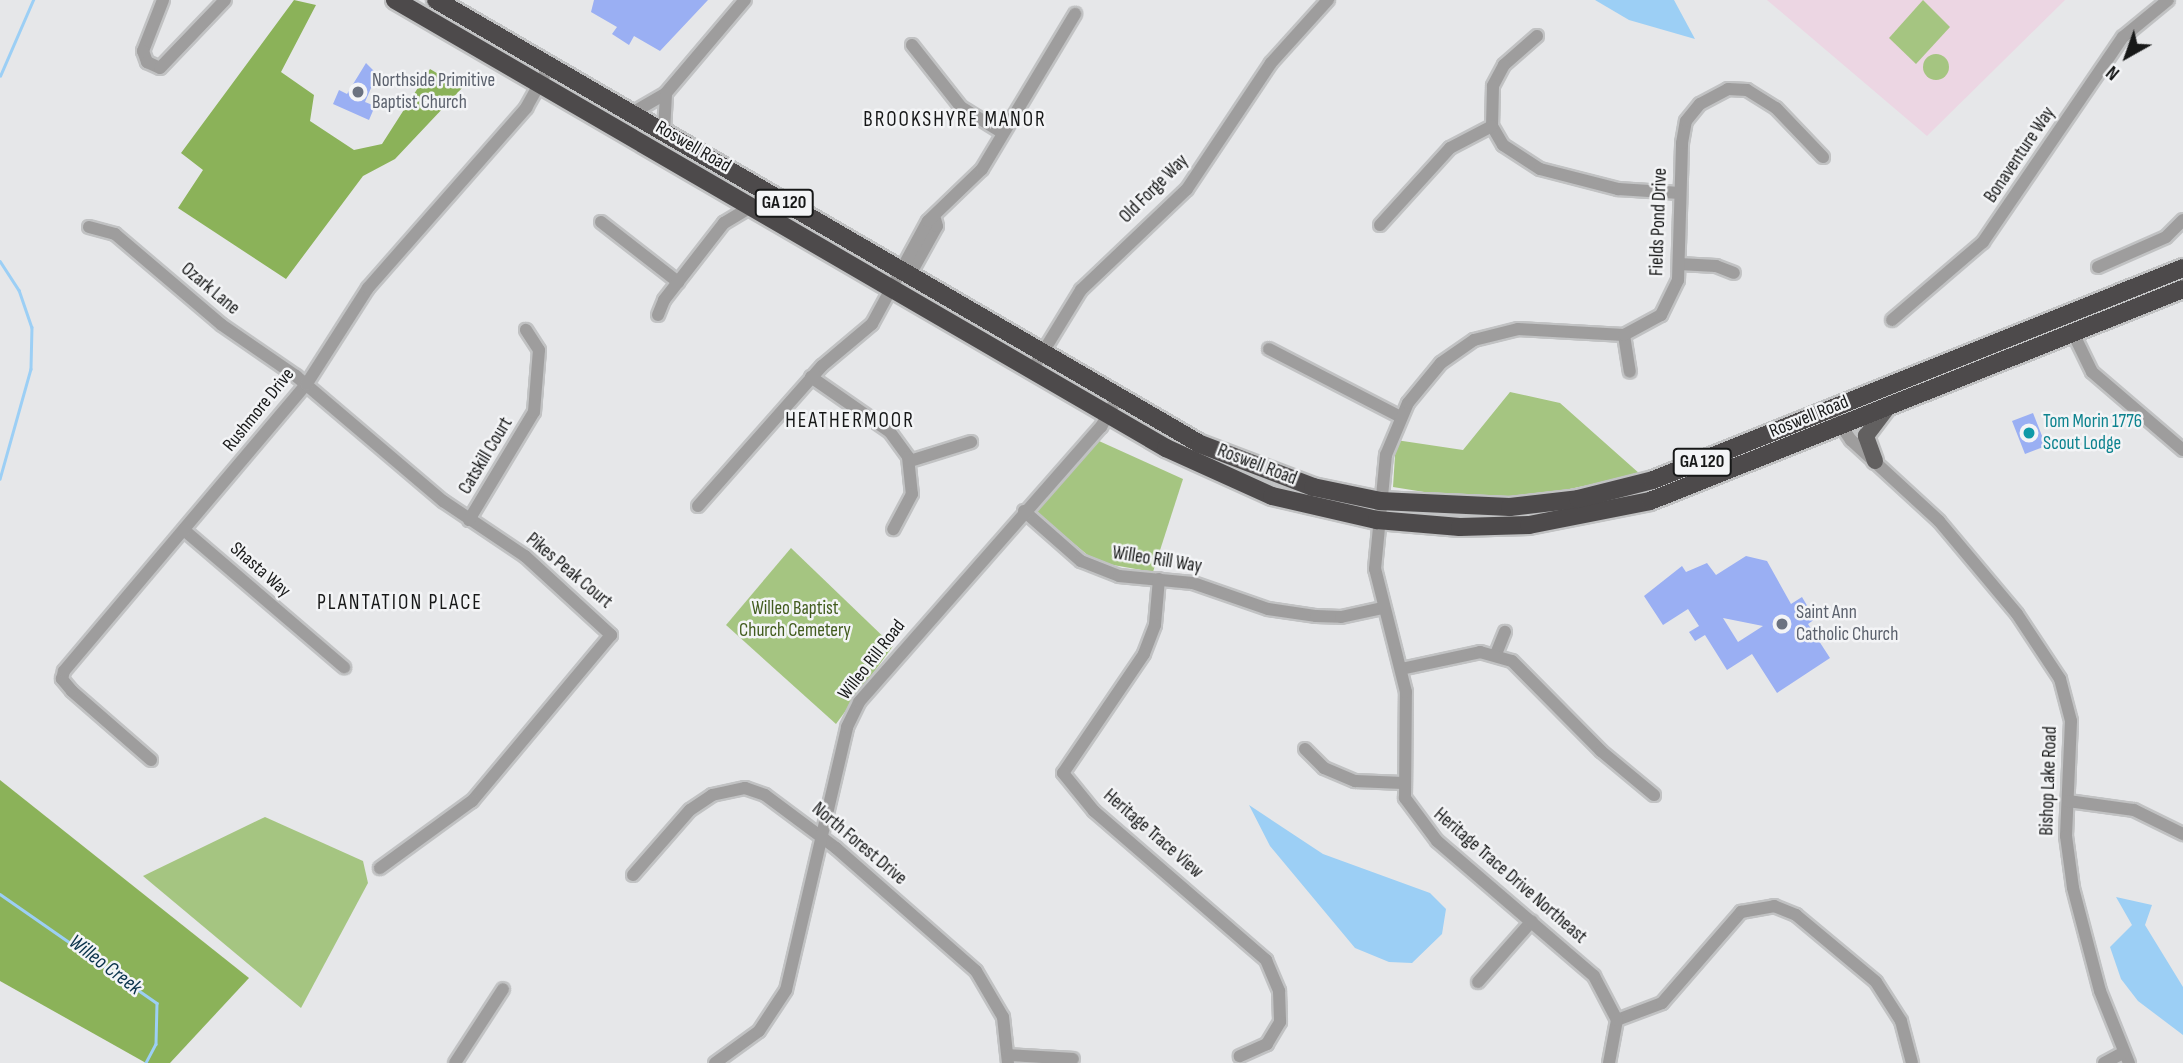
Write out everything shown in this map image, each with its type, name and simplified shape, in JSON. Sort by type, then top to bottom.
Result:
[{"type":"highway","name":"Roswell Road","points":[[395,0],[541,82],[1108,415],[1240,484],[1311,507],[1377,520],[1497,527],[1613,511],[1675,493],[1836,418],[2183,268]]},
{"type":"highway","name":"Roswell Road","points":[[436,0],[1117,398],[1231,459],[1313,487],[1380,501],[1476,508],[1578,499],[1697,464],[1836,418],[1886,409],[2183,289]]},
{"type":"main road","points":[[1875,461],[1866,436],[1886,409]]},
{"type":"street","points":[[163,0],[143,51],[147,62],[160,68],[225,0]]},
{"type":"street","points":[[632,113],[666,93],[745,0]]},
{"type":"street","name":"Old Forge Way","points":[[1032,370],[1096,272],[1187,189],[1271,63],[1328,0]]},
{"type":"street","name":"Bonaventure Way","points":[[1892,320],[1983,242],[2123,37],[2168,0]]},
{"type":"street","points":[[698,506],[811,377],[865,332],[895,290],[904,273],[902,265],[928,221],[935,219],[977,174],[1075,14]]},
{"type":"street","points":[[1537,36],[1504,65],[1493,86],[1492,126],[1503,145],[1528,165],[1618,189],[1680,193]]},
{"type":"street","points":[[912,45],[961,107],[1003,132]]},
{"type":"street","name":"Rushmore Drive","points":[[151,760],[62,678],[306,385],[368,288],[526,108],[550,65]]},
{"type":"street","name":"Fields Pond Drive","points":[[1624,335],[1661,316],[1674,293],[1679,264],[1680,193],[1686,121],[1700,104],[1728,89],[1746,90],[1766,100],[1823,156]]},
{"type":"street","points":[[664,132],[666,93]]},
{"type":"street","points":[[1380,225],[1450,148],[1492,126]]},
{"type":"street","points":[[670,158],[724,201],[724,223]]},
{"type":"street","points":[[658,315],[678,282],[724,223],[753,206]]},
{"type":"street","points":[[2098,267],[2166,237],[2183,220]]},
{"type":"street","points":[[601,222],[678,282]]},
{"type":"street","name":"Ozark Lane","points":[[89,227],[115,234],[222,325],[306,385]]},
{"type":"street","points":[[1679,264],[1716,266],[1734,273]]},
{"type":"street","points":[[1380,501],[1399,416],[1441,363],[1487,335],[1518,329],[1624,335],[1630,373]]},
{"type":"street","name":"Catskill Court","points":[[469,520],[520,444],[534,412],[539,350],[526,330]]},
{"type":"street","points":[[2073,333],[2092,372],[2182,448]]},
{"type":"street","points":[[1269,348],[1399,416]]},
{"type":"street","points":[[811,377],[890,432],[910,461],[912,494],[893,529]]},
{"type":"street","name":"Pikes Peak Court","points":[[306,385],[469,520],[525,556],[611,635],[472,801],[380,868]]},
{"type":"street","name":"Willeo Rill Road","points":[[715,1063],[759,1031],[781,1000],[824,838],[844,740],[859,702],[1108,415],[1117,398]]},
{"type":"street","name":"Bishop Lake Road","points":[[1836,418],[1875,461],[1939,521],[2054,665],[2071,721],[2068,801],[2073,888],[2100,991],[2126,1058]]},
{"type":"street","points":[[910,461],[971,442]]},
{"type":"street","name":"Heritage Trace Drive Northeast","points":[[1380,501],[1375,569],[1383,608],[1402,669],[1408,709],[1403,783],[1418,821],[1594,975],[1617,1020]]},
{"type":"street","name":"Willeo Rill Way","points":[[1024,511],[1089,565],[1119,576],[1159,579],[1316,616],[1341,617],[1383,608]]},
{"type":"street","name":"Shasta Way","points":[[184,530],[344,667]]},
{"type":"street","name":"Heritage Trace View","points":[[1159,579],[1155,625],[1144,654],[1063,773],[1094,811],[1266,960],[1279,991],[1280,1022],[1267,1044],[1240,1056]]},
{"type":"street","points":[[1496,654],[1505,632]]},
{"type":"street","points":[[1402,669],[1456,654],[1496,654],[1534,678],[1601,751],[1654,795]]},
{"type":"street","points":[[1305,749],[1324,768],[1355,781],[1403,783]]},
{"type":"street","name":"North Forest Drive","points":[[633,875],[690,810],[728,790],[765,794],[824,838],[976,971],[999,1006],[1008,1059]]},
{"type":"street","points":[[2068,801],[2134,810],[2183,834]]},
{"type":"street","points":[[1609,1063],[1617,1020],[1662,1003],[1741,912],[1774,906],[1796,915],[1876,982],[1901,1021],[1912,1063]]},
{"type":"street","points":[[1478,982],[1532,921]]},
{"type":"street","points":[[455,1063],[503,989]]},
{"type":"street","points":[[2104,1063],[2126,1058]]},
{"type":"street","points":[[1008,1059],[1073,1059]]},
{"type":"shaded area","points":[[1767,0],[2065,0],[1927,136]]},
{"type":"green space","points":[[294,0],[316,5],[281,72],[314,95],[310,121],[354,150],[382,144],[430,69],[462,88],[395,159],[363,176],[286,279],[178,208],[203,170],[181,153]]},
{"type":"green space","points":[[1923,0],[1950,27],[1916,64],[1889,38]]},
{"type":"green space","points":[[1936,54],[1945,58],[1949,67],[1945,76],[1936,80],[1927,76],[1923,67],[1927,58]]},
{"type":"green space","points":[[1510,392],[1560,403],[1640,474],[1532,497],[1443,495],[1393,487],[1396,440],[1463,450]]},
{"type":"green space","points":[[1099,441],[1183,479],[1153,572],[1096,562],[1037,513],[1040,503]]},
{"type":"green space","name":"Willeo Baptist Church Cemetery","points":[[791,548],[893,646],[836,724],[726,625]]},
{"type":"green space","points":[[0,780],[249,978],[170,1063],[146,1063],[0,981]]},
{"type":"green space","points":[[265,817],[363,861],[368,883],[301,1008],[143,876]]},
{"type":"water","points":[[1595,0],[1674,0],[1695,39],[1629,20]]},
{"type":"water","points":[[1249,805],[1323,854],[1430,893],[1446,909],[1442,934],[1412,963],[1389,962],[1355,948],[1270,846]]},
{"type":"water","points":[[2116,897],[2152,905],[2145,925],[2183,987],[2183,1035],[2138,1001],[2121,979],[2110,947],[2132,925]]},
{"type":"building","points":[[594,0],[708,0],[660,51],[634,36],[629,45],[612,34],[617,27],[591,12]]},
{"type":"building","name":"Northside Primitive Baptist Church","points":[[366,63],[377,74],[365,102],[375,106],[369,120],[333,104],[339,90],[347,94]]},
{"type":"building","name":"Tom Morin 1776 Scout Lodge","points":[[2033,413],[2046,446],[2025,454],[2012,421]]},
{"type":"building","name":"Saint Ann Catholic Church","points":[[1746,556],[1767,561],[1791,604],[1802,597],[1815,619],[1808,624],[1830,658],[1777,693],[1752,654],[1727,670],[1705,635],[1695,641],[1689,632],[1699,626],[1688,609],[1663,625],[1644,596],[1682,566],[1686,572],[1707,563],[1716,575]],"holes":[[[1723,618],[1763,626],[1738,642]]]},
{"type":"waterway","name":"Willeo Creek","points":[[0,76],[33,0]]},
{"type":"waterway","name":"Willeo Creek","points":[[0,261],[19,290],[32,327],[31,369],[0,479]]},
{"type":"waterway","name":"Willeo Creek","points":[[0,894],[157,1003],[156,1044],[146,1063]]},
{"type":"place","name":"Northside Primitive Baptist Church","points":[[358,92]]},
{"type":"place","name":"Tom Morin 1776 Scout Lodge","points":[[2029,433]]},
{"type":"place","name":"Saint Ann Catholic Church","points":[[1782,624]]},
{"type":"district","name":"BROOKSHYRE MANOR","points":[[955,120]]},
{"type":"district","name":"HEATHERMOOR","points":[[850,421]]},
{"type":"district","name":"PLANTATION PLACE","points":[[400,603]]}]
